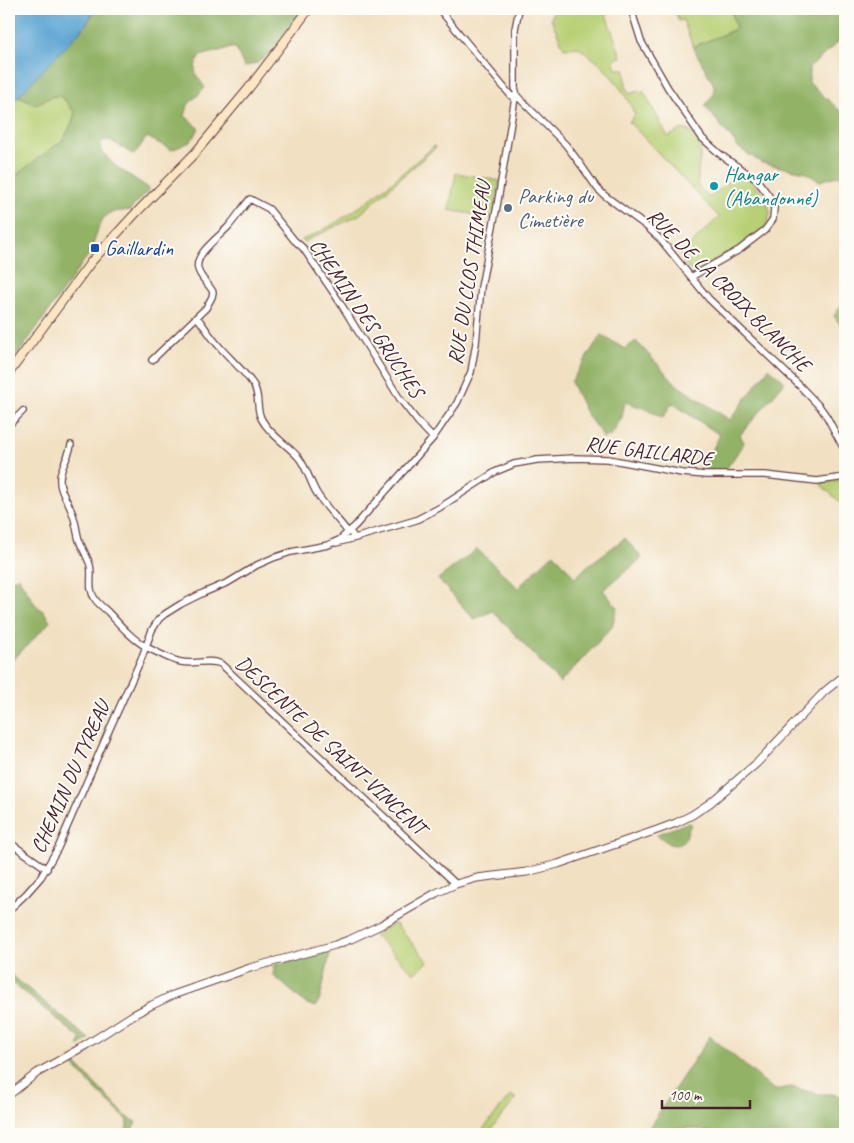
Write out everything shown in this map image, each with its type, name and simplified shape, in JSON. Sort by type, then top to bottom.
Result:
[{"type":"main road","points":[[9,373],[91,262],[128,221],[195,153],[249,88],[309,9]]},
{"type":"street","name":"RUE DE LA CROIX BLANCHE","points":[[439,9],[511,96],[517,96],[566,146],[604,196],[646,226],[660,239],[709,299],[820,407],[845,451]]},
{"type":"street","name":"RUE DU CLOS THIMEAU","points":[[146,647],[152,630],[159,619],[180,604],[222,586],[257,565],[281,554],[328,546],[349,532],[433,438],[457,403],[471,372],[476,343],[481,287],[515,98],[517,96],[515,87],[515,29],[519,9]]},
{"type":"street","points":[[630,9],[641,41],[668,88],[702,138],[721,155],[757,180],[769,196],[774,208],[773,219],[765,230],[739,250],[691,278]]},
{"type":"street","name":"CHEMIN DES GRUCHES","points":[[197,317],[206,308],[213,292],[198,271],[198,259],[230,225],[250,199],[269,209],[294,240],[303,248],[339,301],[400,399],[433,438]]},
{"type":"street","points":[[152,360],[197,317],[216,343],[253,384],[258,396],[257,408],[268,429],[299,459],[305,467],[312,486],[319,497],[355,538]]},
{"type":"street","points":[[9,425],[23,411]]},
{"type":"street","name":"DESCENTE DE SAINT-VINCENT","points":[[71,445],[62,468],[61,487],[90,564],[94,598],[121,627],[146,647],[180,662],[192,664],[215,661],[221,664],[456,884]]},
{"type":"street","name":"RUE GAILLARDE","points":[[334,543],[416,520],[439,508],[495,472],[514,464],[537,460],[608,459],[706,476],[765,475],[817,481],[845,477]]},
{"type":"street","name":"CHEMIN DU TYREAU","points":[[9,910],[33,887],[58,848],[146,647]]},
{"type":"street","points":[[9,1095],[37,1073],[133,1015],[197,986],[250,968],[351,940],[456,884],[477,878],[527,872],[558,864],[657,830],[692,815],[727,790],[757,763],[824,692],[845,675]]},
{"type":"street","points":[[9,842],[46,869]]},
{"type":"green space","points":[[96,9],[303,9],[265,57],[257,63],[244,67],[236,48],[200,56],[195,70],[205,88],[188,105],[185,116],[199,128],[191,141],[172,150],[147,137],[134,155],[110,140],[104,140],[100,144],[101,151],[114,165],[150,189],[130,210],[117,211],[106,215],[98,230],[91,251],[9,367],[9,183],[21,171],[63,140],[75,113],[62,97],[54,96],[34,105],[18,96],[84,27]]},
{"type":"green space","points":[[554,9],[604,9],[621,57],[615,59],[614,64],[617,69],[625,69],[626,86],[630,94],[639,91],[644,92],[668,137],[682,129],[689,131],[698,141],[701,153],[698,186],[710,198],[732,179],[742,175],[750,179],[765,197],[770,212],[764,228],[739,247],[697,271],[689,269],[680,255],[719,217],[629,122],[635,115],[625,95],[604,68],[578,47],[564,48],[551,19]]},
{"type":"green space","points":[[674,9],[731,9],[736,29],[693,47],[683,20],[679,21]]},
{"type":"green space","points":[[731,9],[845,9],[845,33],[838,42],[809,68],[809,83],[845,115],[845,174],[819,181],[805,172],[762,163],[739,148],[705,106],[714,94],[714,85],[693,47],[736,29]]},
{"type":"green space","points":[[18,96],[34,105],[54,96],[62,97],[75,113],[63,140],[9,183],[9,106]]},
{"type":"green space","points":[[434,146],[436,147],[359,215],[304,242],[302,240],[318,233],[367,202]]},
{"type":"green space","points":[[456,173],[500,181],[493,218],[449,210]]},
{"type":"green space","points":[[845,299],[845,331],[834,316]]},
{"type":"green space","points":[[601,335],[625,349],[636,341],[678,386],[730,420],[769,368],[785,382],[740,435],[744,443],[723,474],[699,475],[720,435],[672,403],[663,418],[646,409],[625,402],[622,417],[611,436],[602,438],[603,436],[587,415],[571,382]]},
{"type":"green space","points":[[845,479],[845,506],[821,483]]},
{"type":"green space","points":[[625,538],[642,558],[603,590],[617,607],[612,627],[560,683],[493,611],[474,619],[438,579],[477,549],[518,588],[554,553],[575,578],[586,567]]},
{"type":"green space","points":[[18,577],[35,604],[45,613],[50,622],[9,664],[9,578],[12,580]]},
{"type":"green space","points":[[687,823],[692,824],[686,838],[678,845],[668,843],[657,835],[658,834]]},
{"type":"green space","points":[[395,923],[428,962],[414,973],[374,935]]},
{"type":"green space","points":[[324,951],[330,953],[320,999],[315,1007],[305,1003],[273,975],[275,965]]},
{"type":"green space","points":[[9,973],[89,1039],[78,1046],[81,1039],[9,980]]},
{"type":"green space","points":[[710,1036],[774,1090],[791,1087],[819,1094],[845,1097],[845,1134],[716,1133],[689,1128],[646,1132]]},
{"type":"green space","points":[[70,1058],[126,1116],[136,1122],[130,1134],[125,1134],[128,1121],[69,1061]]},
{"type":"green space","points":[[511,1095],[516,1099],[487,1134],[479,1134]]},
{"type":"water","points":[[9,9],[96,9],[84,27],[9,106]]},
{"type":"place","name":"Hangar (Abandonné)","points":[[714,186]]},
{"type":"place","name":"Parking du Cimetière","points":[[508,208]]},
{"type":"place","name":"Gaillardin","points":[[95,248]]}]
